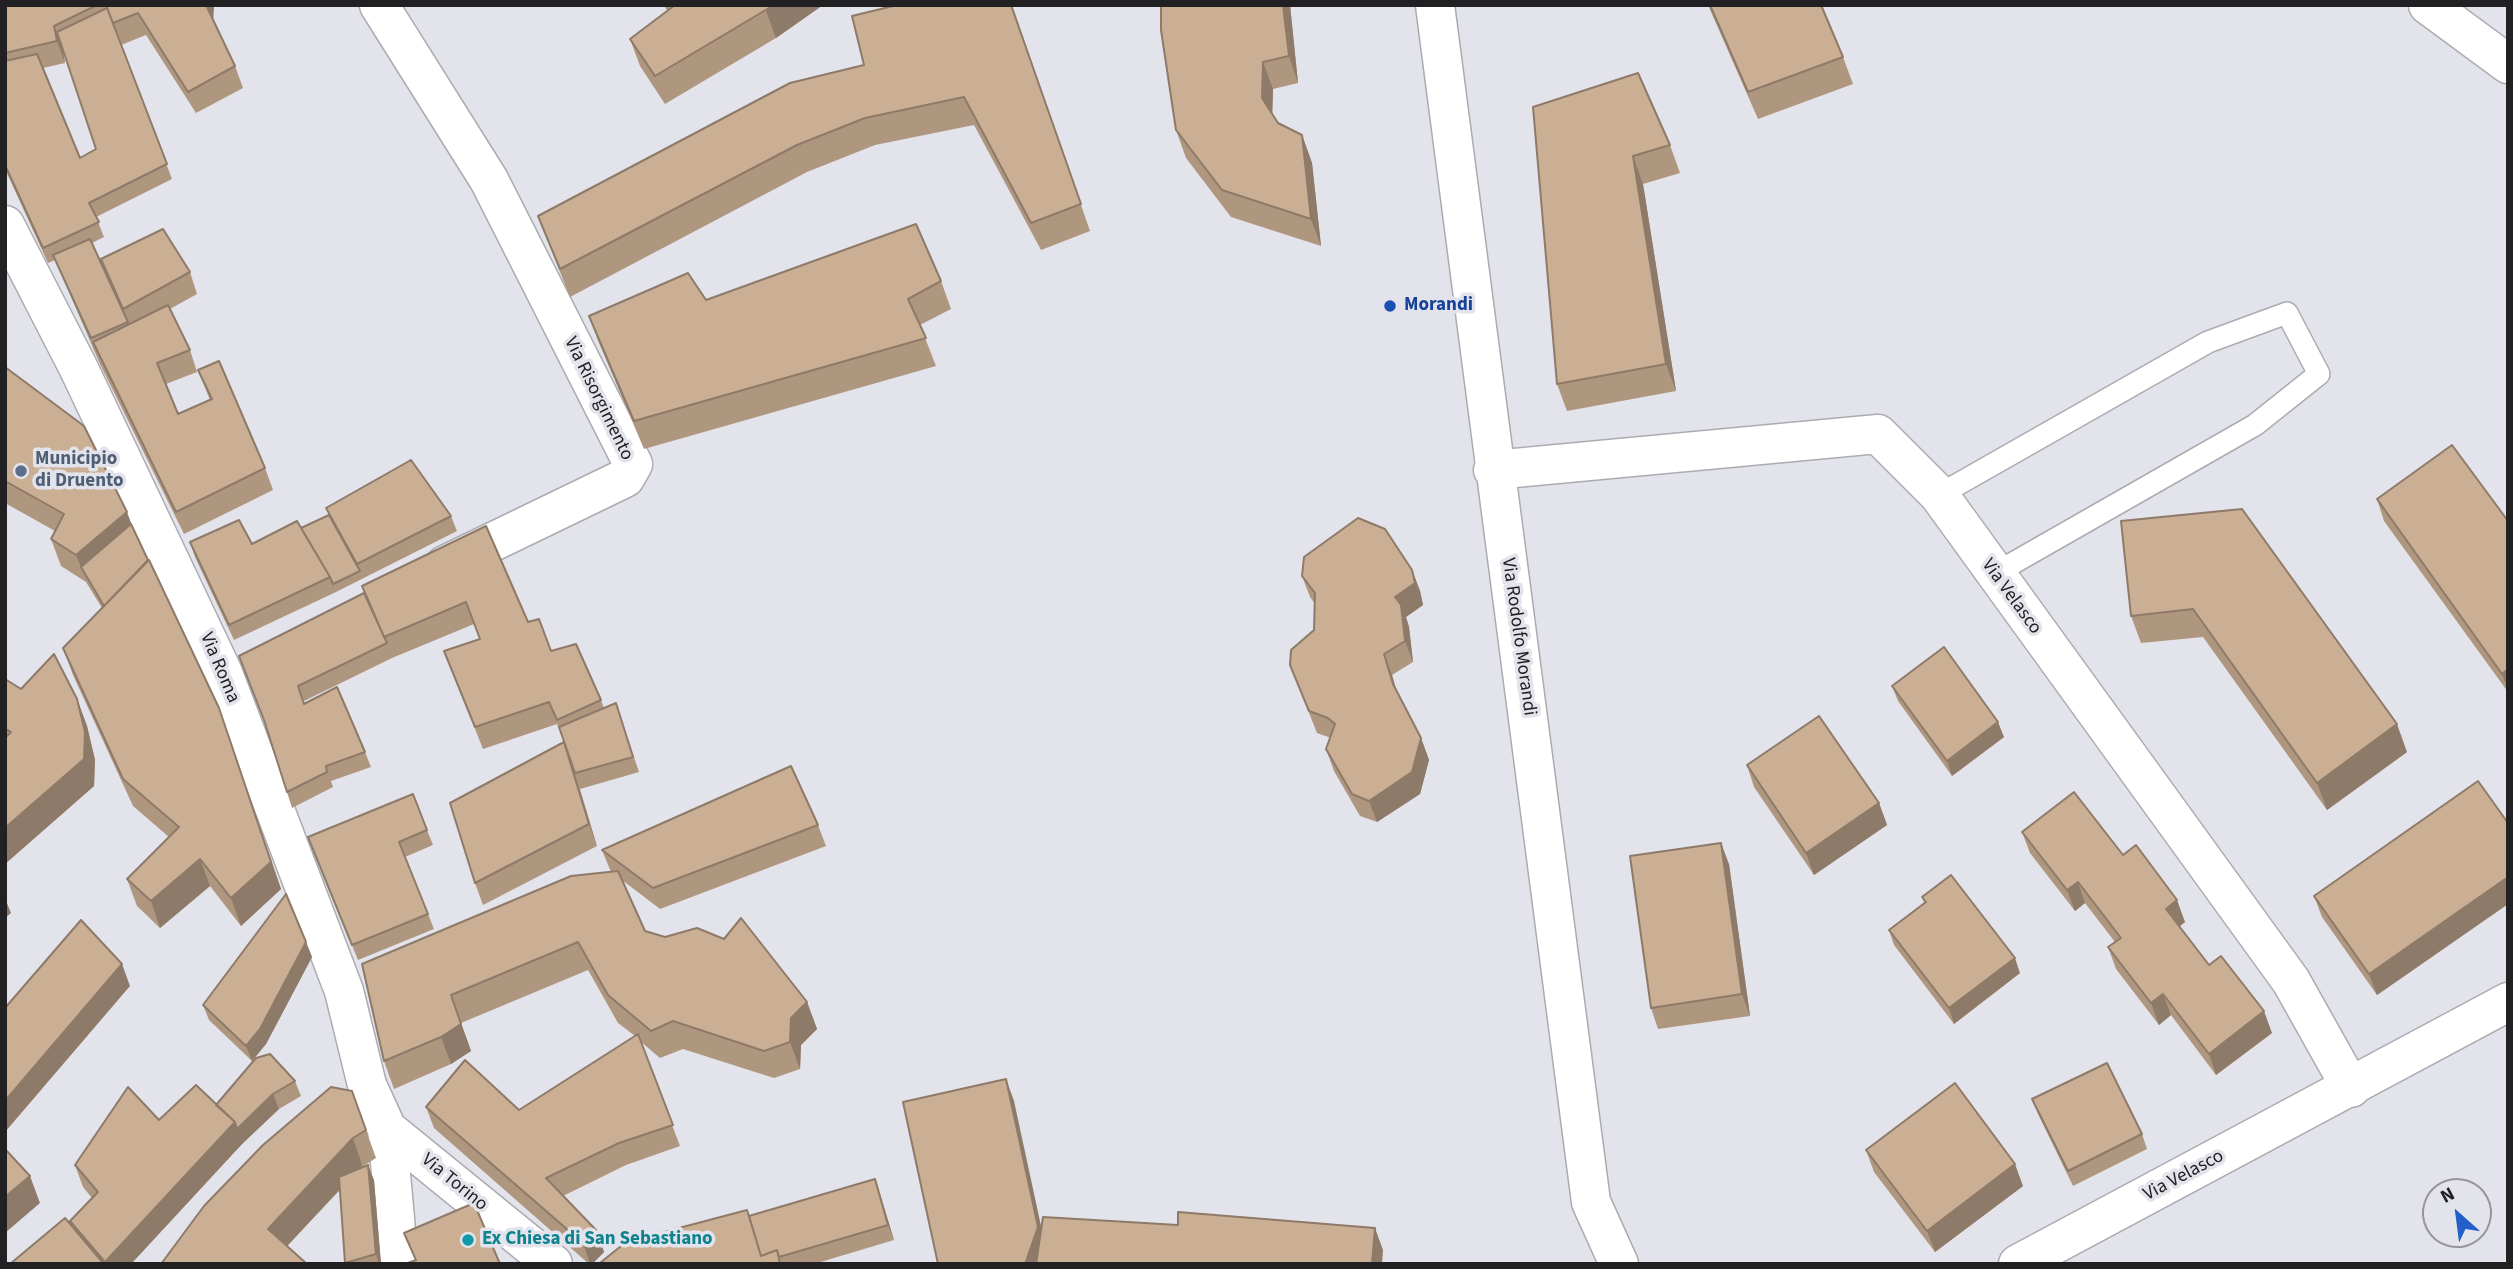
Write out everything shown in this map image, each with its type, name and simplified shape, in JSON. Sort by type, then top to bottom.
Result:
[{"type":"street","name":"Via Risorgimento","points":[[379,5],[489,180],[633,464],[625,478],[411,581]]},
{"type":"street","name":"Via Rodolfo Morandi","points":[[1435,5],[1493,470],[1523,672],[1591,1202],[1619,1264]]},
{"type":"street","points":[[2428,5],[2508,64]]},
{"type":"street","name":"Via Roma","points":[[5,225],[79,369],[223,673],[344,991],[368,1085],[387,1129]]},
{"type":"street","name":"Via Velasco","points":[[1493,470],[1878,434],[1939,495],[2291,981],[2350,1088]]},
{"type":"street","points":[[223,673],[260,654]]},
{"type":"street","points":[[344,991],[382,975]]},
{"type":"street","name":"Via Velasco","points":[[2018,1264],[2508,1002]]},
{"type":"street","points":[[335,1107],[368,1085]]},
{"type":"street","points":[[387,1129],[399,1264]]},
{"type":"street","name":"Via Torino","points":[[387,1129],[553,1264]]},
{"type":"lane","points":[[1939,495],[2208,342],[2287,313],[2319,374],[2255,425],[1994,574]]},
{"type":"building","points":[[5,5],[97,5],[54,26],[57,41],[5,53]]},
{"type":"building","points":[[106,5],[206,5],[235,66],[188,92],[138,13],[113,23]]},
{"type":"building","points":[[675,5],[774,5],[655,76],[630,39]]},
{"type":"building","points":[[897,5],[1011,5],[1081,204],[1031,223],[964,97],[865,118],[797,145],[560,269],[538,216],[790,83],[864,65],[852,16]]},
{"type":"building","points":[[1161,5],[1283,5],[1289,56],[1263,62],[1262,98],[1278,123],[1302,135],[1311,219],[1222,190],[1176,130],[1161,30]]},
{"type":"building","points":[[1710,5],[1821,5],[1843,57],[1748,92]]},
{"type":"building","points":[[107,8],[167,164],[89,203],[99,222],[43,248],[5,165],[5,61],[37,54],[80,158],[96,149],[57,32]]},
{"type":"building","points":[[1638,73],[1670,145],[1633,156],[1666,364],[1557,384],[1533,107]]},
{"type":"building","points":[[916,224],[941,281],[908,299],[926,338],[634,421],[589,316],[688,273],[706,300]]},
{"type":"building","points":[[163,229],[190,272],[123,309],[101,259]]},
{"type":"building","points":[[90,239],[128,322],[91,338],[53,255]]},
{"type":"building","points":[[168,305],[190,350],[157,363],[178,414],[212,399],[198,370],[219,361],[265,468],[176,512],[93,342]]},
{"type":"building","points":[[5,367],[84,426],[127,512],[76,555],[51,539],[64,514],[5,481]]},
{"type":"building","points":[[2452,445],[2508,521],[2508,669],[2502,674],[2377,499]]},
{"type":"building","points":[[411,460],[451,516],[357,564],[326,508]]},
{"type":"building","points":[[2242,509],[2397,724],[2317,783],[2193,609],[2131,616],[2121,521]]},
{"type":"building","points":[[329,515],[360,571],[333,584],[301,528]]},
{"type":"building","points":[[1358,518],[1385,529],[1412,570],[1415,583],[1395,597],[1401,605],[1405,641],[1384,654],[1393,684],[1421,738],[1412,772],[1369,801],[1352,794],[1326,749],[1335,724],[1328,718],[1309,711],[1290,665],[1291,650],[1314,630],[1315,593],[1302,576],[1304,557]]},
{"type":"building","points":[[239,520],[252,544],[297,521],[330,577],[229,625],[190,542]]},
{"type":"building","points":[[131,524],[148,560],[104,606],[81,567]]},
{"type":"building","points":[[486,526],[528,622],[539,619],[551,651],[576,644],[601,700],[557,720],[549,702],[475,727],[444,651],[480,639],[466,602],[384,637],[362,586]]},
{"type":"building","points":[[149,560],[219,708],[271,862],[231,898],[200,859],[151,901],[127,879],[179,827],[123,779],[63,648]]},
{"type":"building","points":[[364,593],[387,643],[298,686],[304,704],[337,687],[365,752],[326,766],[327,772],[287,792],[264,720],[239,656]]},
{"type":"building","points":[[1944,647],[1998,722],[1947,761],[1892,686]]},
{"type":"building","points":[[54,654],[77,699],[85,732],[84,759],[5,828],[5,738],[11,732],[5,729],[5,679],[21,689]]},
{"type":"building","points":[[616,703],[633,757],[575,773],[559,727]]},
{"type":"building","points":[[1819,716],[1879,803],[1806,853],[1747,765]]},
{"type":"building","points":[[564,742],[589,824],[475,883],[450,803]]},
{"type":"building","points":[[791,766],[818,825],[653,888],[602,850]]},
{"type":"building","points":[[2478,781],[2508,823],[2508,877],[2369,974],[2314,896]]},
{"type":"building","points":[[2074,792],[2123,855],[2136,845],[2177,900],[2166,909],[2209,965],[2221,956],[2264,1011],[2209,1054],[2163,994],[2151,1003],[2108,947],[2121,938],[2078,882],[2067,890],[2022,832]]},
{"type":"building","points":[[413,794],[427,830],[399,842],[428,914],[352,945],[308,837]]},
{"type":"building","points":[[1721,843],[1742,994],[1651,1008],[1630,856]]},
{"type":"building","points":[[618,871],[645,931],[665,937],[697,928],[724,939],[741,918],[807,1002],[791,1018],[790,1042],[764,1051],[673,1021],[651,1031],[608,995],[578,942],[451,995],[461,1024],[441,1037],[384,1061],[362,964],[571,876]]},
{"type":"building","points":[[1951,875],[2015,958],[1949,1008],[1889,930],[1926,902],[1922,897]]},
{"type":"building","points":[[286,894],[306,942],[260,1029],[246,1046],[203,1005]]},
{"type":"building","points":[[81,920],[122,964],[5,1101],[5,1008]]},
{"type":"building","points":[[638,1034],[673,1125],[619,1143],[546,1178],[596,1230],[583,1243],[426,1107],[465,1060],[519,1110]]},
{"type":"building","points":[[270,1054],[295,1081],[273,1094],[237,1129],[235,1122],[216,1105],[256,1058]]},
{"type":"building","points":[[2107,1063],[2142,1134],[2068,1171],[2032,1099]]},
{"type":"building","points":[[1006,1079],[1038,1227],[1025,1264],[938,1264],[903,1102]]},
{"type":"building","points":[[1955,1083],[2015,1164],[1927,1231],[1866,1150]]},
{"type":"building","points":[[196,1085],[235,1122],[105,1262],[70,1221],[98,1192],[75,1165],[128,1087],[159,1120]]},
{"type":"building","points":[[331,1087],[352,1091],[366,1130],[353,1138],[268,1229],[307,1264],[161,1264],[204,1206],[263,1145]]},
{"type":"building","points":[[5,1149],[30,1176],[5,1197]]},
{"type":"building","points":[[368,1165],[376,1254],[345,1263],[339,1177]]},
{"type":"building","points":[[875,1179],[888,1225],[779,1257],[777,1250],[761,1256],[749,1216]]},
{"type":"building","points":[[474,1203],[500,1264],[405,1264],[416,1260],[404,1233]]},
{"type":"building","points":[[747,1210],[761,1256],[777,1250],[780,1264],[600,1263],[626,1242]]},
{"type":"building","points":[[1178,1212],[1375,1228],[1372,1264],[1036,1264],[1043,1217],[1178,1225]]},
{"type":"building","points":[[65,1218],[104,1264],[10,1264]]},
{"type":"place","name":"Morandi","points":[[1390,306]]},
{"type":"place","name":"Municipio di Druento","points":[[21,471]]},
{"type":"place","name":"Ex Chiesa di San Sebastiano","points":[[468,1240]]}]
